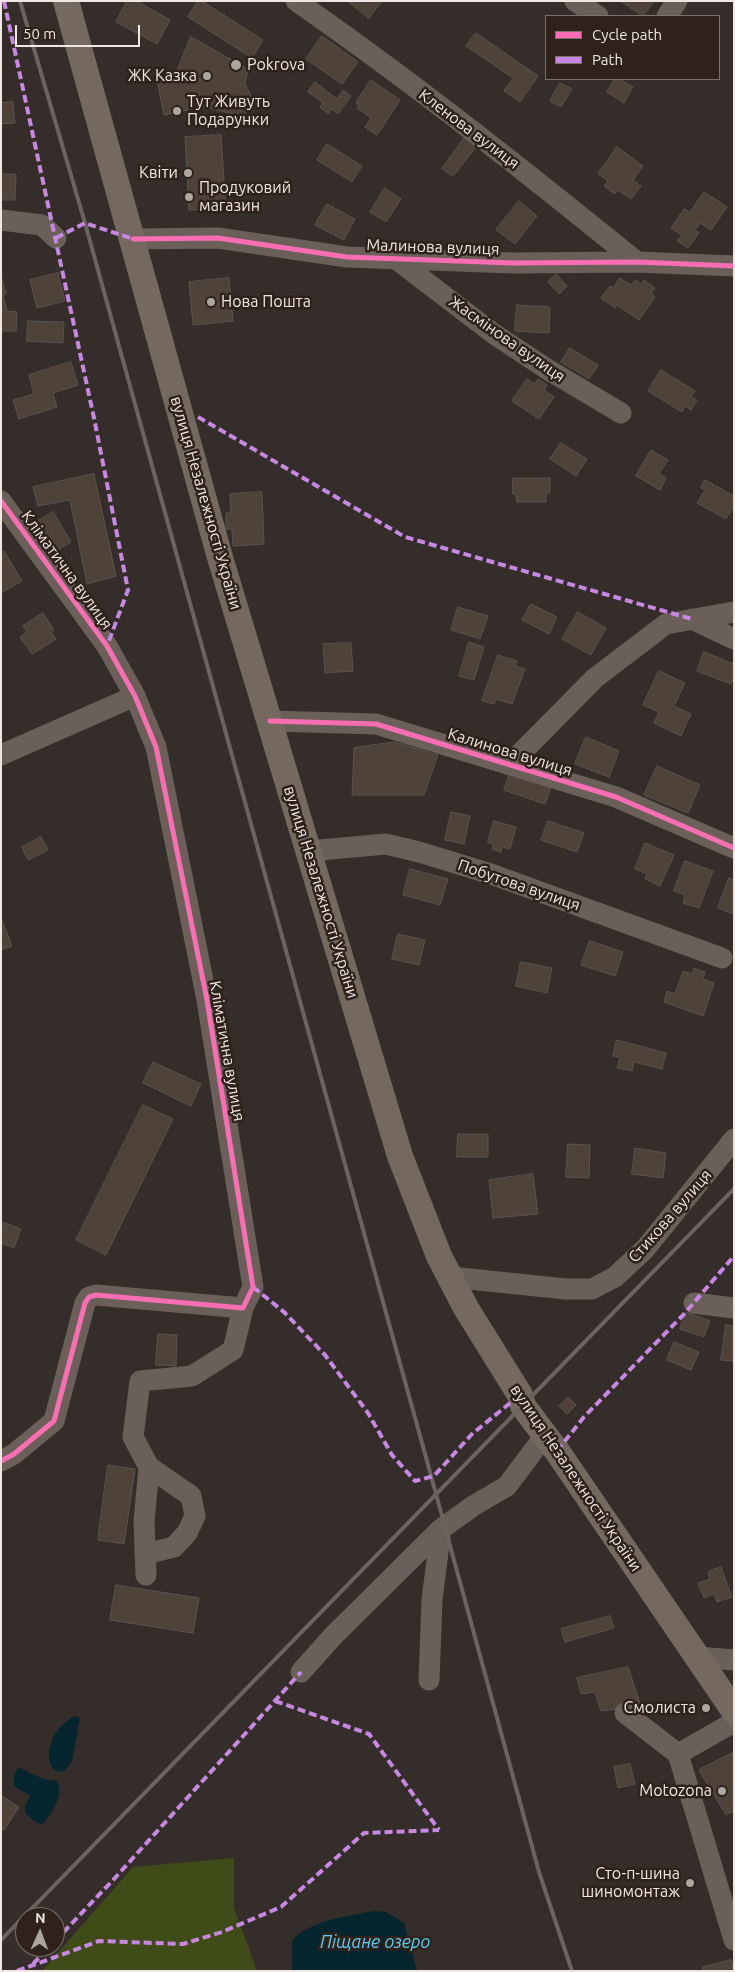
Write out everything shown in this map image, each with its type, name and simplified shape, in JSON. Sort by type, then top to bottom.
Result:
[{"type":"main road","name":"вулиця Незалежності України","points":[[66,1],[219,554],[400,1156],[450,1277],[466,1308],[520,1395],[524,1406],[546,1434],[734,1711]]},
{"type":"street","name":"Кленова вулиця","points":[[296,1],[341,32],[525,171],[637,262]]},
{"type":"street","points":[[575,1],[596,15]]},
{"type":"street","points":[[669,15],[677,1]]},
{"type":"street","points":[[1,220],[42,225],[56,238]]},
{"type":"street","name":"Малинова вулиця","points":[[133,239],[218,238],[347,257],[513,263],[637,262],[734,266]]},
{"type":"street","name":"Жасмінова вулиця","points":[[396,259],[494,334],[547,369],[621,413]]},
{"type":"street","name":"Кліматична вулиця","points":[[1,501],[107,646],[135,696],[156,747],[207,1000],[254,1287],[243,1308],[233,1350],[192,1376],[140,1381],[133,1437],[149,1467]]},
{"type":"street","points":[[509,765],[595,678],[666,624],[734,612]]},
{"type":"street","points":[[692,619],[734,639]]},
{"type":"street","points":[[1,755],[135,696]]},
{"type":"street","name":"Калинова вулиця","points":[[270,722],[376,724],[616,797],[734,848]]},
{"type":"street","name":"Побутова вулиця","points":[[309,851],[386,844],[419,852],[491,874],[722,958]]},
{"type":"street","name":"Стикова вулиця","points":[[450,1277],[566,1289],[592,1289],[615,1277],[645,1250],[734,1139]]},
{"type":"street","points":[[1,1461],[14,1454],[54,1421],[85,1303],[89,1297],[96,1295],[243,1308]]},
{"type":"street","points":[[694,1303],[734,1308]]},
{"type":"street","points":[[301,1672],[333,1636],[441,1529],[473,1506],[507,1486],[546,1434]]},
{"type":"street","points":[[145,1554],[174,1547],[187,1533],[195,1516],[191,1496],[149,1467],[144,1521],[145,1554],[146,1576]]},
{"type":"street","points":[[429,1680],[432,1600],[441,1529]]},
{"type":"street","points":[[698,1657],[734,1660]]},
{"type":"street","points":[[625,1713],[678,1754],[734,1940]]},
{"type":"street","points":[[678,1754],[734,1722]]},
{"type":"green space","points":[[234,1858],[234,1908],[257,1971],[42,1971],[54,1957],[65,1957],[65,1945],[133,1867]]},
{"type":"water","points":[[74,1716],[80,1718],[72,1762],[63,1772],[57,1771],[53,1768],[49,1758],[52,1741],[60,1727]]},
{"type":"water","points":[[18,1767],[43,1779],[57,1781],[59,1786],[58,1798],[43,1824],[35,1822],[25,1813],[25,1807],[30,1796],[14,1785],[14,1776]]},
{"type":"water","name":"Піщане озеро","points":[[374,1911],[386,1912],[404,1923],[417,1971],[292,1971],[292,1941],[300,1934],[319,1923]]},
{"type":"building","points":[[127,1],[137,1],[170,20],[157,44],[116,22]]},
{"type":"building","points":[[198,1],[202,1],[263,40],[252,58],[188,17]]},
{"type":"building","points":[[348,1],[382,1],[369,18]]},
{"type":"building","points":[[621,1],[654,1],[644,15]]},
{"type":"building","points":[[476,33],[538,76],[520,102],[504,91],[513,78],[466,46]]},
{"type":"building","points":[[322,36],[358,62],[342,84],[306,59]]},
{"type":"building","name":"ЖК Казка","points":[[191,37],[248,69],[245,84],[251,95],[245,117],[204,107],[164,115],[157,80],[176,72]]},
{"type":"building","points":[[371,80],[400,100],[377,135],[365,127],[371,118],[357,108],[359,106],[356,103]]},
{"type":"building","points":[[614,80],[621,80],[633,87],[624,103],[607,92]]},
{"type":"building","points":[[315,82],[337,99],[343,90],[351,96],[338,114],[332,109],[328,114],[320,107],[323,103],[308,92]]},
{"type":"building","points":[[560,83],[572,89],[561,107],[550,101]]},
{"type":"building","points":[[13,102],[15,123],[1,124],[1,103]]},
{"type":"building","points":[[467,134],[480,142],[453,176],[442,169]]},
{"type":"building","points":[[221,135],[226,208],[189,210],[185,137]]},
{"type":"building","points":[[327,144],[362,166],[352,182],[317,160]]},
{"type":"building","points":[[617,147],[643,166],[633,180],[641,186],[631,199],[618,190],[614,194],[604,186],[608,181],[598,174]]},
{"type":"building","points":[[1,174],[16,174],[15,200],[1,200]]},
{"type":"building","points":[[385,188],[401,199],[386,222],[370,212]]},
{"type":"building","points":[[704,192],[727,207],[711,230],[700,223],[695,230],[699,233],[688,248],[677,241],[682,235],[671,228],[684,209],[690,212]]},
{"type":"building","points":[[519,201],[537,216],[515,244],[496,230]]},
{"type":"building","points":[[327,204],[355,219],[344,240],[315,225]]},
{"type":"building","points":[[58,273],[65,301],[37,308],[30,280]]},
{"type":"building","points":[[556,274],[567,286],[559,294],[548,282]]},
{"type":"building","points":[[1,275],[6,294],[1,295]]},
{"type":"building","name":"Нова Пошта","points":[[229,278],[233,321],[193,325],[189,282]]},
{"type":"building","points":[[620,278],[631,285],[635,280],[641,284],[644,280],[655,288],[651,293],[655,297],[639,320],[617,305],[615,308],[601,298],[610,286],[613,288]]},
{"type":"building","points":[[1,295],[3,295],[7,311],[17,312],[16,331],[1,331]]},
{"type":"building","points":[[517,305],[550,307],[549,333],[515,331]]},
{"type":"building","points":[[28,321],[64,322],[63,343],[27,341]]},
{"type":"building","points":[[570,348],[598,365],[589,379],[561,362]]},
{"type":"building","points":[[71,362],[78,385],[53,393],[57,407],[19,419],[13,400],[34,394],[29,375]]},
{"type":"building","points":[[661,370],[695,391],[691,397],[697,400],[691,410],[685,406],[682,412],[648,391]]},
{"type":"building","points":[[527,379],[534,384],[538,379],[547,385],[544,390],[554,397],[539,419],[512,401]]},
{"type":"building","points":[[561,443],[587,459],[576,476],[550,459]]},
{"type":"building","points":[[651,450],[668,460],[659,474],[666,478],[660,490],[636,476]]},
{"type":"building","points":[[94,474],[116,576],[87,584],[70,500],[38,506],[33,487]]},
{"type":"building","points":[[513,478],[550,478],[550,493],[546,493],[546,502],[517,502],[516,495],[513,494]]},
{"type":"building","points":[[705,480],[734,496],[734,506],[726,519],[697,503],[705,490],[701,488]]},
{"type":"building","points":[[262,492],[264,544],[233,546],[232,529],[226,529],[226,513],[231,513],[230,494]]},
{"type":"building","points":[[53,512],[71,542],[54,552],[36,522]]},
{"type":"building","points":[[4,551],[22,581],[1,593],[1,552]]},
{"type":"building","points":[[531,604],[557,617],[549,634],[522,620]]},
{"type":"building","points":[[458,607],[488,616],[480,639],[451,630]]},
{"type":"building","points":[[578,612],[606,628],[591,655],[562,639]]},
{"type":"building","points":[[43,613],[54,630],[51,632],[56,639],[32,654],[20,637],[27,632],[23,626]]},
{"type":"building","points":[[469,642],[484,647],[474,680],[459,676]]},
{"type":"building","points":[[351,643],[353,671],[325,673],[323,644]]},
{"type":"building","points":[[704,652],[734,664],[734,677],[731,684],[697,671]]},
{"type":"building","points":[[498,655],[517,661],[515,666],[525,669],[512,704],[496,699],[494,704],[482,701]]},
{"type":"building","points":[[659,671],[685,683],[674,706],[691,714],[681,736],[654,723],[659,712],[643,705]]},
{"type":"building","points":[[586,737],[619,751],[609,777],[575,764]]},
{"type":"building","points":[[395,742],[438,755],[424,795],[352,795],[354,748]]},
{"type":"building","points":[[657,766],[700,785],[688,813],[644,795]]},
{"type":"building","points":[[510,773],[551,787],[545,804],[504,790]]},
{"type":"building","points":[[451,812],[470,816],[464,844],[445,840]]},
{"type":"building","points":[[494,821],[516,827],[510,849],[502,847],[501,852],[492,849],[493,844],[488,842]]},
{"type":"building","points":[[548,821],[584,833],[577,852],[541,840]]},
{"type":"building","points":[[41,837],[48,850],[28,860],[22,847]]},
{"type":"building","points":[[645,843],[674,855],[660,886],[645,879],[647,874],[635,869]]},
{"type":"building","points":[[685,861],[713,871],[699,908],[683,903],[685,895],[674,891]]},
{"type":"building","points":[[410,869],[448,879],[440,905],[403,895]]},
{"type":"building","points":[[729,878],[734,880],[734,914],[718,908]]},
{"type":"building","points":[[1,918],[12,946],[1,950]]},
{"type":"building","points":[[398,934],[425,940],[419,965],[392,959]]},
{"type":"building","points":[[590,941],[623,952],[615,976],[581,965]]},
{"type":"building","points":[[521,962],[552,968],[547,993],[516,986]]},
{"type":"building","points":[[694,968],[705,972],[703,979],[714,983],[703,1016],[664,1002],[667,991],[675,994],[683,971],[692,974]]},
{"type":"building","points":[[617,1040],[666,1053],[662,1069],[634,1062],[632,1071],[617,1068],[620,1057],[613,1056]]},
{"type":"building","points":[[153,1062],[201,1084],[191,1106],[143,1083]]},
{"type":"building","points":[[143,1105],[173,1119],[106,1255],[76,1240]]},
{"type":"building","points":[[458,1134],[488,1134],[488,1157],[457,1157]]},
{"type":"building","points":[[568,1144],[590,1145],[589,1178],[566,1177]]},
{"type":"building","points":[[635,1148],[666,1153],[663,1178],[632,1174]]},
{"type":"building","points":[[533,1174],[538,1214],[493,1218],[489,1180]]},
{"type":"building","points":[[3,1222],[21,1229],[14,1248],[1,1243]]},
{"type":"building","points":[[686,1312],[710,1321],[704,1337],[680,1329]]},
{"type":"building","points":[[726,1325],[734,1326],[734,1361],[721,1360]]},
{"type":"building","points":[[158,1334],[177,1335],[176,1366],[156,1365]]},
{"type":"building","points":[[674,1342],[699,1352],[691,1370],[667,1360]]},
{"type":"building","points":[[568,1397],[576,1405],[567,1414],[559,1406]]},
{"type":"building","points":[[108,1465],[135,1469],[124,1544],[98,1540]]},
{"type":"building","points":[[721,1567],[732,1597],[717,1602],[714,1594],[704,1598],[698,1583],[710,1579],[708,1572]]},
{"type":"building","points":[[116,1585],[199,1598],[193,1633],[110,1620]]},
{"type":"building","points":[[610,1616],[614,1628],[565,1642],[561,1629]]},
{"type":"building","points":[[628,1667],[641,1706],[601,1711],[595,1692],[581,1694],[577,1678]]},
{"type":"building","name":"Motozona","points":[[734,1752],[734,1811],[726,1815],[699,1770]]},
{"type":"building","points":[[630,1764],[635,1784],[618,1788],[614,1767]]},
{"type":"building","points":[[2,1796],[19,1807],[4,1830],[1,1828]]},
{"type":"building","points":[[731,1960],[734,1971],[703,1971],[703,1967]]},
{"type":"railway","points":[[20,1],[85,223],[539,1872],[572,1971]]},
{"type":"railway","points":[[1,1940],[734,1189]]},
{"type":"marked path","points":[[4,1],[94,418],[128,590],[107,646]]},
{"type":"marked path","points":[[56,238],[85,223],[133,239]]},
{"type":"marked path","points":[[198,417],[405,537],[692,619]]},
{"type":"marked path","points":[[557,1451],[584,1417],[685,1313],[734,1256]]},
{"type":"marked path","points":[[253,1287],[284,1312],[325,1355],[368,1413],[392,1455],[415,1481],[434,1476],[472,1434],[520,1395]]},
{"type":"marked path","points":[[65,1930],[301,1672]]},
{"type":"marked path","points":[[275,1701],[369,1734],[439,1830]]},
{"type":"marked path","points":[[17,1971],[99,1941],[183,1944],[222,1932],[281,1907],[364,1833],[439,1830]]},
{"type":"marked path","points":[[33,1964],[40,1957]]},
{"type":"cycle path","points":[[133,239],[218,238],[347,257],[513,263],[637,262],[734,266]]},
{"type":"cycle path","points":[[1,501],[107,646],[135,696],[156,747],[207,1000],[253,1287],[243,1308],[96,1295],[89,1297],[85,1303],[54,1421],[14,1454],[1,1461]]},
{"type":"cycle path","points":[[270,721],[376,724],[616,797],[734,848]]},
{"type":"place","name":"Pokrova","points":[[236,65]]},
{"type":"place","name":"ЖК Казка","points":[[207,76]]},
{"type":"place","name":"Тут Живуть Подарунки","points":[[177,111]]},
{"type":"place","name":"Квіти","points":[[188,173]]},
{"type":"place","name":"Продуковий магазин","points":[[189,197]]},
{"type":"place","name":"Нова Пошта","points":[[211,302]]},
{"type":"place","name":"Смолиста","points":[[706,1708]]},
{"type":"place","name":"Motozona","points":[[722,1791]]},
{"type":"place","name":"Сто-п-шина шиномонтаж","points":[[690,1883]]}]
